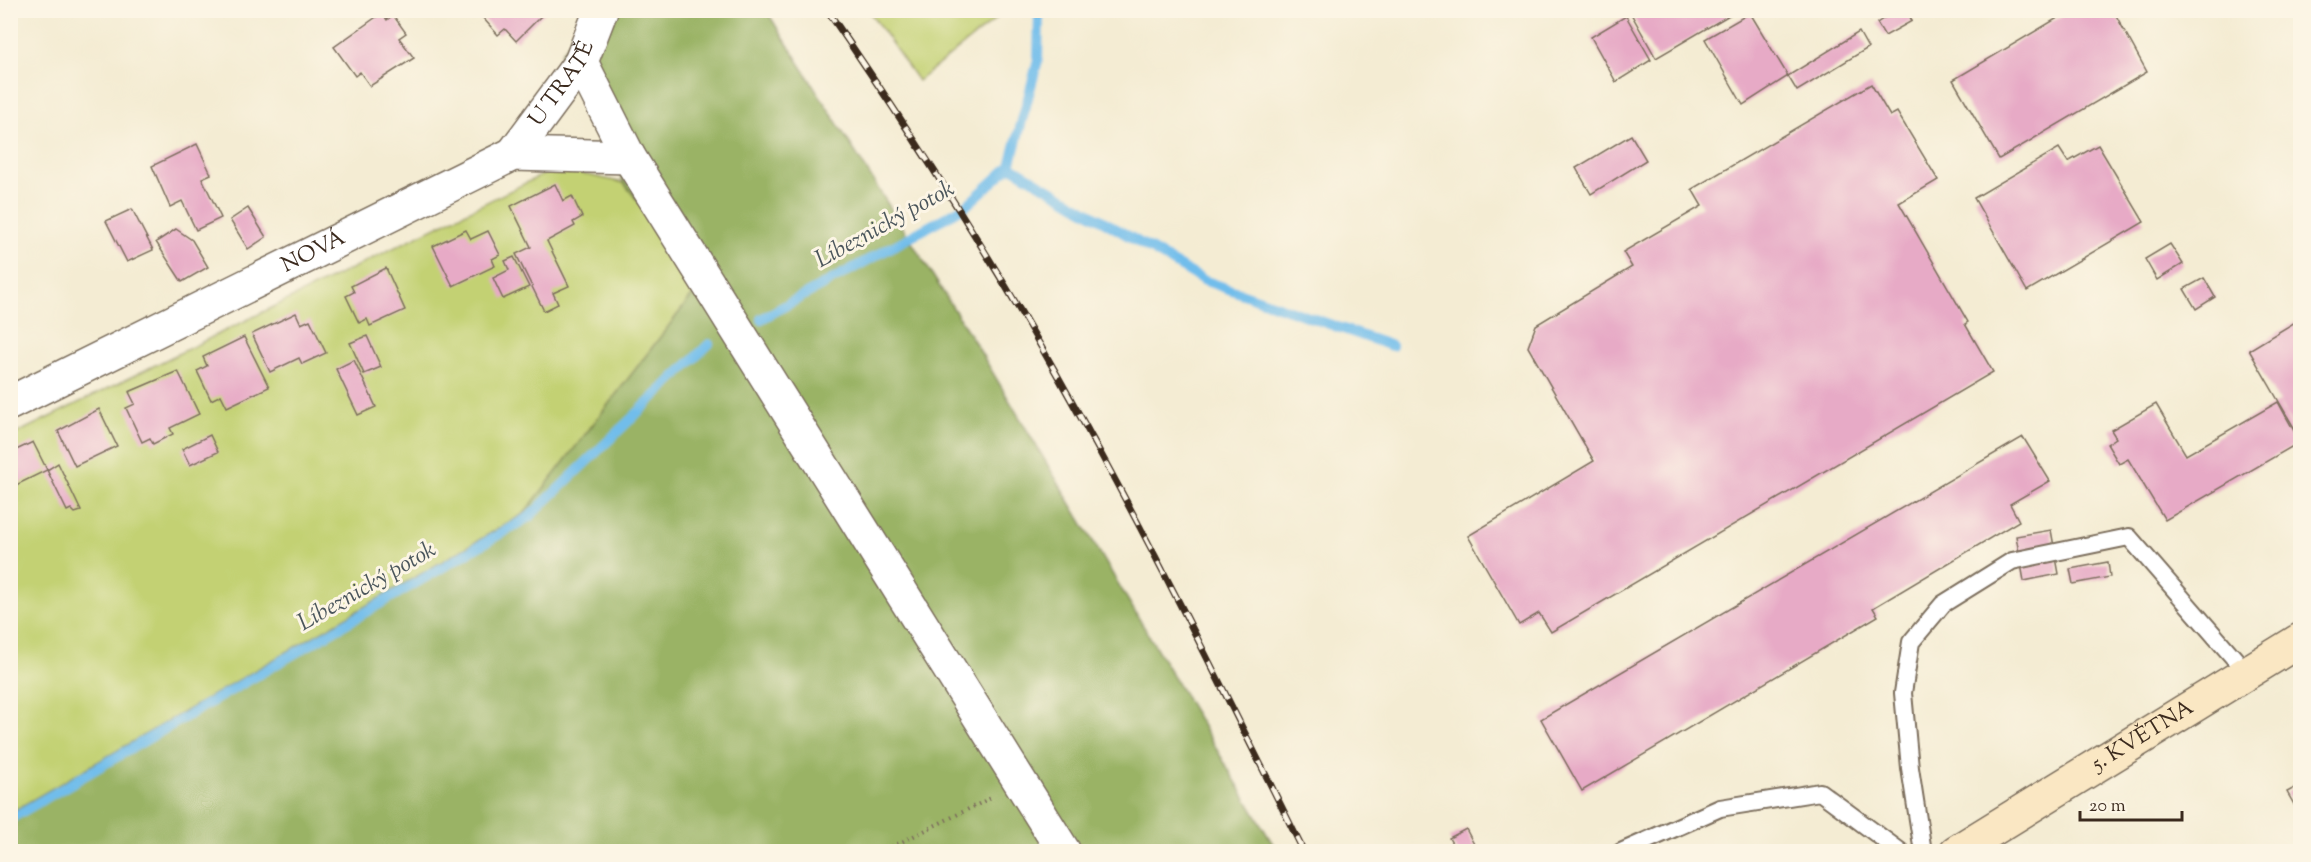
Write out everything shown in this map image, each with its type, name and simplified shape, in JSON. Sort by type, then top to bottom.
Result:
[{"type":"main road","name":"5. KVĚTNA","points":[[1956,852],[2301,640]]},
{"type":"street","name":"U TRATĚ","points":[[513,154],[581,62],[601,10]]},
{"type":"street","points":[[581,62],[629,157],[1064,852]]},
{"type":"street","name":"NOVÁ","points":[[10,403],[513,154],[629,157]]},
{"type":"lane","points":[[1923,852],[1910,768],[1903,693],[1911,642],[1942,604],[1995,569],[2012,561],[2129,537],[2247,673]]},
{"type":"lane","points":[[1621,852],[1720,808],[1820,792],[1901,852]]},
{"type":"path","points":[[881,852],[1021,783]]},
{"type":"green space","points":[[766,10],[977,346],[1277,851],[11,852],[10,813],[524,514],[698,288],[662,232],[624,183],[560,54],[593,11]]},
{"type":"green space","points":[[869,11],[995,11],[997,18],[918,81]]},
{"type":"green space","points":[[556,168],[624,183],[662,232],[698,288],[524,514],[11,813],[11,436]]},
{"type":"building","points":[[476,10],[547,10],[516,41],[505,29],[498,35]]},
{"type":"building","points":[[1629,10],[1738,10],[1656,58]]},
{"type":"building","points":[[1896,10],[1906,10],[1912,21],[1885,36],[1877,23]]},
{"type":"building","points":[[2071,10],[2113,10],[2147,72],[1999,159],[1953,80]]},
{"type":"building","points":[[382,13],[387,20],[393,15],[406,33],[399,38],[414,58],[370,86],[360,72],[355,76],[334,47]]},
{"type":"building","points":[[1750,13],[1788,76],[1743,105],[1705,39]]},
{"type":"building","points":[[1626,16],[1651,60],[1616,82],[1591,37]]},
{"type":"building","points":[[1859,32],[1868,48],[1797,91],[1788,76]]},
{"type":"building","points":[[1871,84],[1890,116],[1897,112],[1938,180],[1899,203],[1968,322],[1965,324],[1993,372],[1551,632],[1539,613],[1519,625],[1468,536],[1594,461],[1528,347],[1536,325],[1632,267],[1623,252],[1702,206],[1692,189]]},
{"type":"building","points":[[1631,135],[1646,160],[1591,194],[1576,168]]},
{"type":"building","points":[[197,144],[211,174],[202,178],[221,218],[196,230],[182,201],[170,207],[152,166]]},
{"type":"building","points":[[2098,145],[2144,222],[2027,291],[1974,198],[2059,148],[2068,162]]},
{"type":"building","points":[[555,184],[563,201],[572,196],[582,217],[573,222],[575,226],[547,241],[569,286],[553,293],[558,304],[544,311],[516,254],[531,247],[511,206]]},
{"type":"building","points":[[248,208],[266,237],[248,249],[230,220]]},
{"type":"building","points":[[132,209],[153,250],[127,262],[106,221]]},
{"type":"building","points":[[176,229],[192,240],[208,267],[182,282],[156,242]]},
{"type":"building","points":[[466,230],[471,239],[488,231],[500,255],[492,259],[495,266],[453,286],[433,246]]},
{"type":"building","points":[[2170,244],[2183,264],[2157,280],[2145,259]]},
{"type":"building","points":[[514,257],[529,287],[503,299],[493,278],[509,270],[505,261]]},
{"type":"building","points":[[386,268],[405,310],[370,326],[367,319],[359,323],[346,296],[354,292],[351,286]]},
{"type":"building","points":[[2204,278],[2215,297],[2196,309],[2184,289]]},
{"type":"building","points":[[296,313],[301,324],[310,320],[326,353],[302,364],[299,358],[270,372],[252,334]]},
{"type":"building","points":[[2300,319],[2300,438],[2249,350]]},
{"type":"building","points":[[367,336],[381,367],[364,374],[350,343]]},
{"type":"building","points":[[244,337],[269,387],[227,407],[221,395],[211,400],[197,371],[207,366],[203,357]]},
{"type":"building","points":[[354,360],[376,407],[358,415],[336,369]]},
{"type":"building","points":[[178,371],[199,414],[170,428],[173,434],[153,444],[150,438],[142,442],[126,408],[135,404],[129,392]]},
{"type":"building","points":[[2278,402],[2300,442],[2165,520],[2128,459],[2119,464],[2107,444],[2116,438],[2111,430],[2156,404],[2186,455]]},
{"type":"building","points":[[99,409],[117,446],[75,466],[58,431]]},
{"type":"building","points":[[210,435],[218,452],[190,465],[182,449]]},
{"type":"building","points":[[2023,437],[2050,481],[2010,504],[2019,521],[1873,608],[1878,616],[1582,791],[1541,719]]},
{"type":"building","points":[[33,442],[47,470],[10,488],[10,448],[12,452]]},
{"type":"building","points":[[58,463],[81,511],[75,513],[71,509],[67,511],[47,470]]},
{"type":"building","points":[[2051,530],[2059,574],[2024,581],[2016,536]]},
{"type":"building","points":[[2108,562],[2110,577],[2073,584],[2070,569]]},
{"type":"building","points":[[2300,785],[2300,815],[2287,792]]},
{"type":"building","points":[[1466,829],[1478,852],[1457,852],[1449,838]]},
{"type":"waterway","name":"Líbeznický potok","points":[[761,319],[966,206],[1010,166],[1038,60],[1039,10]]},
{"type":"waterway","points":[[1010,166],[1203,280],[1392,346]]},
{"type":"waterway","name":"Líbeznický potok","points":[[10,819],[529,517],[709,344]]},
{"type":"railway","points":[[827,10],[953,201],[1042,348],[1160,566],[1304,852]]}]
